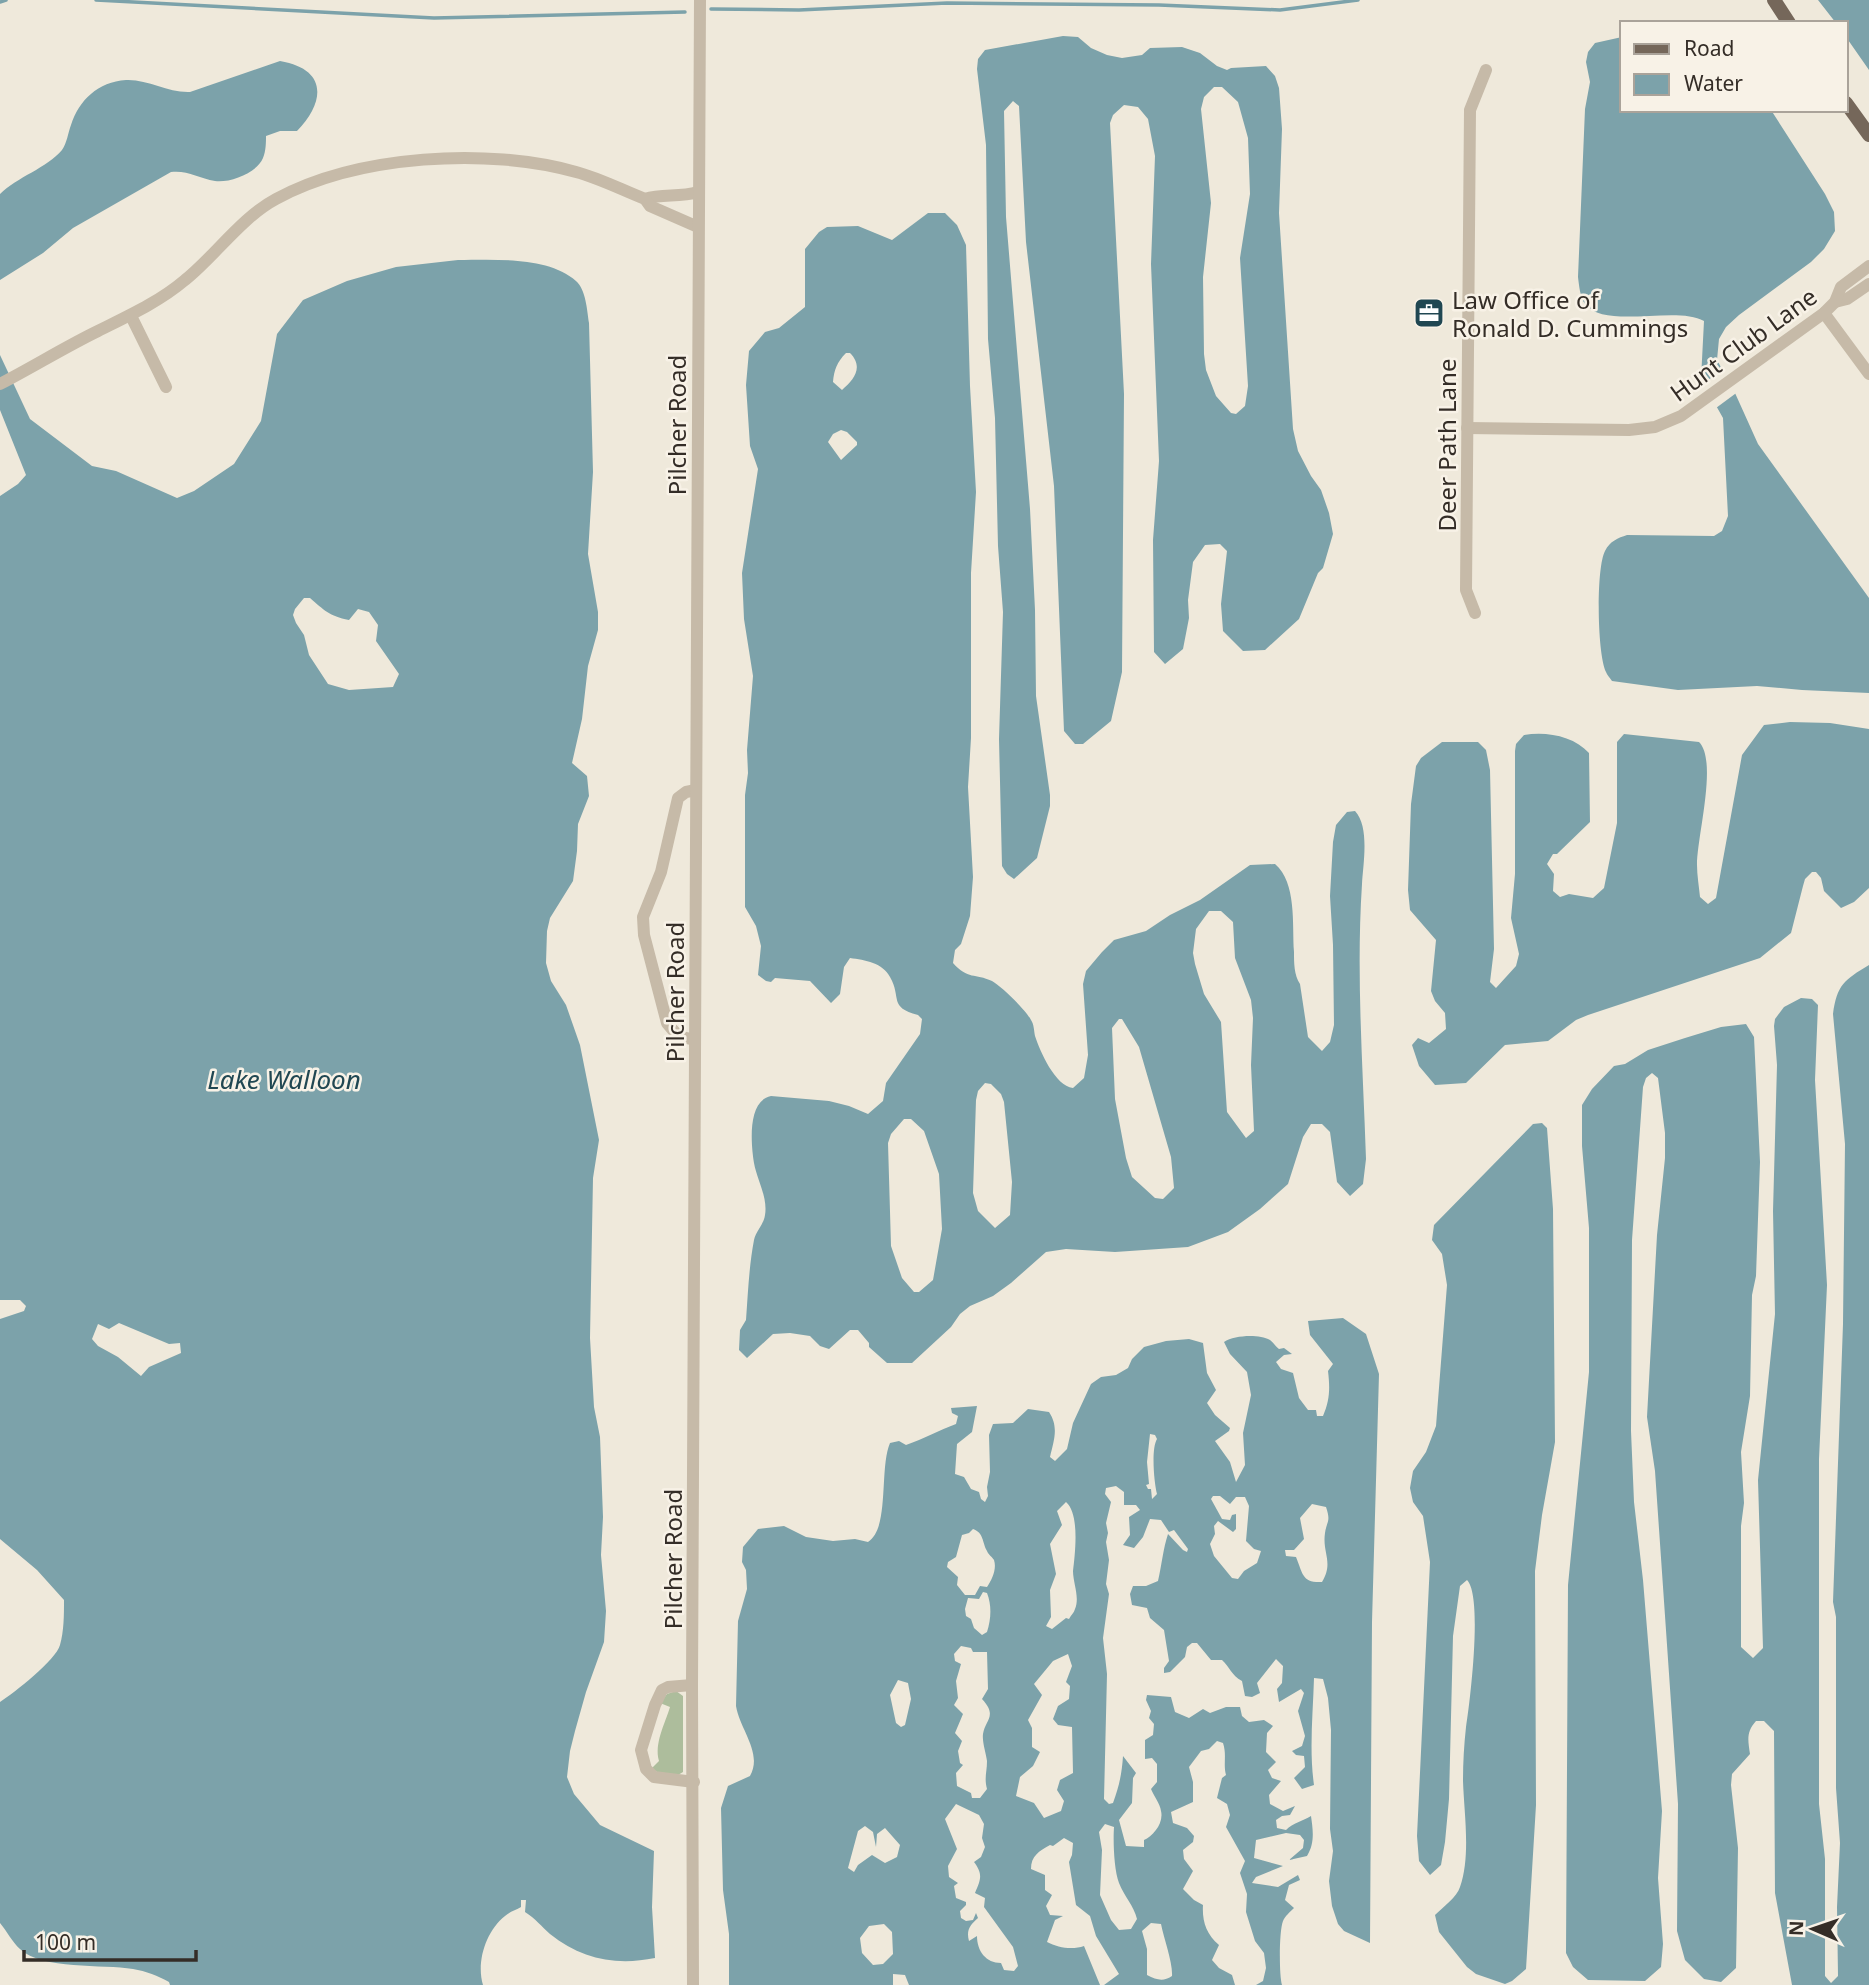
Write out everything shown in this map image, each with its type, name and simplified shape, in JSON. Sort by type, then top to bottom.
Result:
[{"type":"main road","points":[[1774,0],[1788,21]]},
{"type":"main road","points":[[1849,108],[1869,135]]},
{"type":"street","name":"Pilcher Road","points":[[693,1985],[700,0]]},
{"type":"street","name":"Deer Path Lane","points":[[1475,613],[1466,590],[1470,110],[1486,70]]},
{"type":"street","points":[[0,384],[131,316],[185,280],[230,236],[274,200],[330,175],[397,161],[525,160],[578,172],[645,199],[650,206],[698,227]]},
{"type":"street","points":[[645,199],[655,196],[682,197],[698,192]]},
{"type":"street","name":"Hunt Club Lane","points":[[1467,428],[1642,429],[1671,421],[1701,403],[1824,313],[1835,302],[1841,287],[1869,266]]},
{"type":"street","name":"Hunt Club Lane","points":[[1835,302],[1847,299],[1869,284]]},
{"type":"street","points":[[1824,313],[1869,374]]},
{"type":"street","points":[[131,316],[166,387]]},
{"type":"street","points":[[695,1040],[678,1036],[667,1023],[644,935],[643,917],[661,872],[678,798],[686,792],[696,790]]},
{"type":"street","points":[[692,1685],[662,1690],[654,1705],[641,1750],[646,1769],[654,1777],[694,1782]]},
{"type":"green space","points":[[676,1691],[683,1696],[683,1772],[671,1776],[651,1769],[659,1761],[659,1740],[670,1707],[660,1703],[667,1694]]},
{"type":"water","points":[[1818,0],[1869,0],[1869,70],[1848,40],[1848,21],[1834,21]]},
{"type":"water","points":[[1063,36],[1078,37],[1091,48],[1122,58],[1142,55],[1150,48],[1182,47],[1200,53],[1227,70],[1266,66],[1275,76],[1279,88],[1282,129],[1279,213],[1293,429],[1298,451],[1321,490],[1333,534],[1323,568],[1318,573],[1299,619],[1265,650],[1243,651],[1223,631],[1221,604],[1227,551],[1220,544],[1205,545],[1193,562],[1188,600],[1189,618],[1183,649],[1165,664],[1154,652],[1153,540],[1159,461],[1151,264],[1155,156],[1148,119],[1138,107],[1124,105],[1113,115],[1110,123],[1124,394],[1122,672],[1111,721],[1083,744],[1075,744],[1064,731],[1054,486],[1026,242],[1019,106],[1013,101],[1004,111],[1006,217],[1030,509],[1036,696],[1050,795],[1050,806],[1037,858],[1014,879],[1002,866],[999,739],[1003,612],[998,546],[995,418],[988,339],[986,145],[977,69],[978,59],[985,50]],"holes":[[[1214,87],[1222,87],[1238,102],[1248,138],[1250,194],[1240,258],[1248,386],[1245,406],[1236,414],[1231,413],[1216,396],[1206,370],[1204,354],[1203,277],[1211,203],[1201,109],[1204,97]]]},
{"type":"water","points":[[1620,37],[1620,112],[1772,112],[1834,212],[1835,231],[1824,249],[1726,327],[1719,339],[1717,360],[1758,444],[1869,598],[1869,693],[1757,686],[1678,690],[1612,681],[1606,672],[1601,648],[1599,611],[1600,575],[1607,548],[1614,540],[1627,535],[1714,536],[1722,531],[1728,516],[1723,418],[1701,379],[1704,321],[1676,315],[1624,317],[1595,312],[1585,304],[1580,291],[1578,277],[1585,109],[1590,82],[1586,62],[1588,52],[1595,43]]},
{"type":"water","points":[[280,61],[307,71],[314,79],[317,98],[307,120],[297,131],[280,131],[266,136],[264,155],[255,168],[235,179],[221,181],[171,172],[73,228],[43,253],[0,280],[0,194],[62,150],[79,108],[91,94],[107,84],[126,80],[190,92]]},
{"type":"water","points":[[928,213],[945,213],[957,225],[966,245],[976,492],[971,573],[971,738],[968,787],[973,877],[970,916],[961,944],[955,950],[953,963],[967,974],[992,981],[1019,1005],[1032,1022],[1044,1059],[1054,1075],[1066,1086],[1073,1088],[1084,1078],[1088,1055],[1083,984],[1086,971],[1102,952],[1114,940],[1146,931],[1200,900],[1250,865],[1275,864],[1282,872],[1290,893],[1295,969],[1308,1037],[1322,1051],[1330,1042],[1334,1025],[1330,896],[1333,842],[1336,825],[1347,812],[1355,811],[1363,826],[1364,836],[1360,918],[1366,1159],[1363,1184],[1350,1196],[1337,1182],[1330,1132],[1322,1124],[1311,1124],[1303,1137],[1288,1184],[1228,1232],[1188,1247],[1115,1252],[1066,1249],[1046,1252],[993,1296],[970,1306],[960,1314],[951,1327],[912,1363],[887,1363],[869,1347],[869,1343],[858,1330],[850,1330],[829,1349],[820,1346],[810,1336],[773,1334],[747,1358],[739,1350],[740,1330],[746,1320],[754,1240],[766,1208],[752,1145],[752,1124],[758,1106],[771,1096],[829,1101],[868,1114],[883,1101],[886,1083],[920,1034],[922,1019],[899,1005],[887,972],[867,961],[850,958],[844,967],[840,994],[831,1003],[810,981],[775,978],[771,982],[766,981],[758,975],[761,946],[756,926],[745,907],[745,795],[753,676],[744,619],[742,573],[758,469],[750,446],[746,385],[749,351],[765,332],[779,328],[805,307],[805,249],[819,232],[827,227],[858,226],[892,240]],"holes":[[[850,353],[857,368],[853,378],[842,390],[833,382],[836,366],[843,356]],[[841,430],[847,432],[857,445],[841,460],[828,442],[833,434]],[[1209,911],[1221,911],[1233,922],[1235,958],[1251,1000],[1253,1018],[1251,1065],[1254,1131],[1246,1138],[1227,1112],[1221,1022],[1204,994],[1193,953],[1196,929]],[[1122,1019],[1139,1047],[1171,1157],[1174,1188],[1163,1199],[1155,1198],[1132,1177],[1126,1158],[1115,1099],[1112,1028]],[[985,1083],[991,1084],[1001,1094],[1004,1102],[1012,1182],[1010,1215],[995,1228],[978,1211],[973,1193],[978,1091]],[[904,1119],[911,1119],[924,1131],[939,1174],[942,1229],[933,1280],[919,1292],[914,1292],[902,1278],[891,1246],[888,1143],[891,1134]]]},
{"type":"water","name":"Lake Walloon","points":[[458,260],[536,263],[551,267],[576,281],[587,306],[593,472],[588,554],[598,612],[598,630],[588,666],[582,719],[572,763],[587,776],[589,796],[578,824],[573,881],[550,918],[546,963],[551,981],[566,1005],[580,1045],[599,1140],[593,1178],[590,1338],[594,1407],[600,1437],[603,1517],[601,1555],[606,1611],[604,1642],[575,1731],[567,1777],[574,1794],[600,1825],[654,1851],[652,1907],[655,1958],[613,1961],[587,1955],[550,1934],[525,1912],[526,1900],[521,1900],[521,1907],[498,1922],[488,1938],[482,1957],[483,1985],[170,1985],[161,1978],[138,1970],[58,1963],[30,1956],[17,1946],[0,1923],[0,1702],[34,1676],[57,1651],[62,1634],[64,1600],[37,1570],[0,1539],[0,1319],[24,1311],[26,1306],[20,1300],[0,1300],[0,496],[26,475],[0,410],[0,355],[30,419],[92,466],[116,471],[177,498],[194,491],[234,464],[261,421],[277,334],[303,300],[347,281],[396,267]],"holes":[[[304,598],[310,598],[323,609],[349,620],[358,609],[369,612],[378,625],[376,641],[399,674],[393,687],[349,690],[328,684],[309,655],[304,635],[293,615]],[[119,1323],[169,1344],[180,1343],[181,1353],[149,1367],[141,1376],[92,1339],[98,1324],[109,1329]]]},
{"type":"water","points":[[1790,722],[1830,723],[1869,729],[1869,888],[1854,902],[1841,908],[1824,891],[1821,878],[1816,872],[1812,872],[1805,879],[1791,933],[1760,958],[1588,1015],[1576,1020],[1548,1041],[1505,1045],[1466,1083],[1435,1085],[1419,1066],[1412,1045],[1418,1038],[1429,1043],[1446,1029],[1445,1013],[1431,991],[1436,940],[1410,910],[1408,890],[1411,804],[1416,766],[1421,758],[1442,742],[1478,742],[1486,750],[1490,770],[1494,949],[1490,982],[1496,988],[1516,966],[1519,954],[1511,918],[1515,874],[1515,751],[1516,744],[1524,735],[1559,736],[1576,742],[1589,753],[1590,822],[1557,854],[1553,854],[1547,864],[1554,874],[1553,891],[1560,897],[1569,894],[1593,898],[1604,888],[1617,823],[1617,742],[1624,734],[1699,742],[1707,765],[1707,782],[1697,869],[1700,897],[1708,904],[1716,898],[1742,755],[1764,725]]},
{"type":"water","points":[[1869,965],[1869,1985],[1792,1985],[1775,1893],[1774,1731],[1764,1721],[1756,1721],[1753,1725],[1748,1736],[1750,1754],[1732,1774],[1738,1848],[1736,1968],[1721,1982],[1704,1979],[1685,1960],[1677,1931],[1678,1804],[1655,1471],[1647,1417],[1657,1235],[1665,1158],[1665,1133],[1658,1078],[1652,1073],[1646,1078],[1643,1087],[1632,1240],[1631,1431],[1634,1502],[1662,1811],[1658,1878],[1663,1944],[1661,1967],[1645,1981],[1588,1980],[1573,1967],[1566,1953],[1568,1585],[1589,1372],[1589,1228],[1582,1146],[1582,1105],[1592,1089],[1614,1066],[1625,1064],[1648,1050],[1721,1027],[1746,1024],[1754,1037],[1760,1162],[1756,1276],[1752,1295],[1750,1396],[1741,1452],[1744,1503],[1741,1526],[1741,1647],[1753,1658],[1763,1648],[1758,1480],[1775,1314],[1773,1211],[1777,1065],[1774,1026],[1775,1019],[1784,1007],[1801,998],[1812,999],[1818,1005],[1815,1080],[1827,1285],[1819,1459],[1819,1804],[1825,1859],[1825,1976],[1831,1983],[1838,1976],[1840,1843],[1836,1788],[1836,1617],[1833,1602],[1843,1324],[1845,1144],[1833,1014],[1843,984]]},
{"type":"water","points":[[1542,1123],[1547,1128],[1553,1209],[1555,1442],[1535,1571],[1536,1805],[1526,1969],[1505,1984],[1476,1974],[1467,1967],[1439,1932],[1435,1915],[1458,1891],[1465,1862],[1463,1761],[1475,1627],[1472,1590],[1467,1580],[1460,1586],[1453,1636],[1449,1799],[1445,1842],[1441,1865],[1430,1875],[1419,1861],[1417,1836],[1430,1562],[1423,1516],[1413,1502],[1410,1488],[1413,1471],[1426,1452],[1436,1426],[1447,1285],[1442,1254],[1432,1240],[1434,1225],[1533,1124]]},
{"type":"water","points":[[1343,1318],[1366,1334],[1379,1374],[1372,1622],[1370,1943],[1344,1931],[1338,1924],[1332,1906],[1329,1881],[1333,1851],[1330,1829],[1331,1730],[1323,1679],[1314,1678],[1314,1785],[1302,1789],[1294,1778],[1305,1767],[1304,1756],[1296,1755],[1292,1751],[1302,1746],[1305,1736],[1298,1711],[1304,1693],[1301,1689],[1279,1702],[1277,1689],[1282,1683],[1283,1666],[1276,1659],[1257,1683],[1260,1693],[1252,1697],[1245,1696],[1242,1681],[1222,1660],[1211,1660],[1197,1643],[1187,1647],[1185,1657],[1170,1672],[1164,1673],[1169,1661],[1164,1630],[1150,1618],[1147,1608],[1132,1605],[1130,1594],[1133,1586],[1146,1586],[1158,1581],[1168,1534],[1183,1550],[1187,1552],[1188,1549],[1174,1530],[1169,1532],[1161,1520],[1150,1519],[1143,1537],[1134,1548],[1123,1545],[1130,1535],[1129,1517],[1140,1510],[1136,1505],[1124,1505],[1124,1492],[1116,1486],[1106,1488],[1105,1494],[1111,1502],[1106,1523],[1109,1560],[1106,1584],[1109,1594],[1103,1638],[1107,1674],[1104,1799],[1109,1804],[1113,1803],[1123,1756],[1136,1773],[1133,1778],[1132,1803],[1119,1820],[1126,1846],[1144,1847],[1144,1840],[1157,1828],[1162,1816],[1151,1789],[1157,1782],[1157,1764],[1152,1758],[1145,1759],[1145,1740],[1153,1735],[1154,1724],[1149,1718],[1151,1711],[1146,1700],[1147,1695],[1171,1697],[1175,1712],[1189,1718],[1203,1709],[1210,1713],[1226,1707],[1240,1707],[1242,1716],[1249,1722],[1264,1720],[1273,1726],[1267,1733],[1266,1752],[1276,1762],[1268,1770],[1272,1778],[1281,1781],[1269,1795],[1270,1804],[1283,1811],[1295,1806],[1290,1815],[1276,1820],[1277,1828],[1286,1830],[1311,1816],[1313,1831],[1307,1856],[1289,1860],[1303,1848],[1304,1840],[1300,1835],[1286,1833],[1256,1840],[1254,1858],[1283,1866],[1256,1877],[1252,1883],[1278,1887],[1298,1875],[1300,1880],[1289,1885],[1285,1900],[1294,1908],[1285,1917],[1282,1926],[1282,1985],[1256,1985],[1263,1981],[1266,1968],[1264,1953],[1255,1941],[1246,1912],[1247,1894],[1240,1873],[1245,1861],[1226,1827],[1230,1815],[1227,1804],[1217,1798],[1222,1778],[1226,1775],[1223,1743],[1217,1741],[1209,1749],[1201,1751],[1189,1767],[1193,1782],[1193,1802],[1171,1812],[1173,1823],[1187,1828],[1194,1836],[1193,1842],[1183,1850],[1184,1859],[1193,1871],[1183,1889],[1203,1905],[1206,1927],[1219,1945],[1212,1960],[1219,1968],[1232,1975],[1235,1985],[1104,1985],[1119,1974],[1096,1936],[1090,1916],[1076,1905],[1069,1862],[1073,1843],[1064,1838],[1039,1852],[1031,1864],[1031,1869],[1045,1875],[1045,1890],[1052,1895],[1046,1906],[1050,1915],[1063,1916],[1055,1920],[1047,1942],[1066,1948],[1084,1946],[1100,1985],[909,1985],[905,1975],[893,1974],[893,1985],[729,1985],[729,1934],[723,1890],[721,1808],[728,1786],[750,1776],[753,1767],[752,1750],[736,1706],[738,1621],[747,1589],[746,1570],[742,1562],[743,1547],[758,1529],[784,1526],[806,1537],[868,1542],[875,1535],[882,1511],[885,1467],[890,1443],[899,1441],[906,1445],[956,1424],[958,1416],[952,1413],[951,1408],[977,1406],[972,1432],[957,1444],[955,1474],[964,1477],[971,1489],[979,1492],[985,1502],[990,1472],[989,1435],[993,1424],[1013,1423],[1028,1409],[1049,1412],[1055,1428],[1050,1457],[1055,1461],[1067,1449],[1073,1423],[1091,1384],[1101,1377],[1116,1375],[1128,1368],[1132,1359],[1144,1347],[1166,1341],[1189,1339],[1203,1343],[1207,1373],[1216,1390],[1207,1403],[1215,1415],[1230,1428],[1215,1441],[1230,1462],[1236,1482],[1245,1465],[1243,1433],[1251,1395],[1247,1372],[1230,1354],[1224,1342],[1254,1336],[1270,1340],[1279,1349],[1284,1348],[1292,1354],[1284,1355],[1276,1362],[1281,1369],[1293,1373],[1299,1398],[1308,1410],[1316,1410],[1317,1416],[1323,1416],[1329,1394],[1328,1371],[1333,1364],[1310,1335],[1308,1321]],"holes":[[[1150,1434],[1157,1439],[1154,1458],[1157,1494],[1152,1499],[1151,1489],[1146,1485],[1149,1484],[1147,1462]],[[1213,1496],[1220,1496],[1230,1504],[1236,1497],[1245,1497],[1249,1506],[1246,1541],[1254,1549],[1261,1551],[1257,1563],[1244,1571],[1238,1579],[1232,1578],[1214,1556],[1210,1544],[1215,1534],[1214,1526],[1218,1521],[1233,1532],[1236,1529],[1236,1514],[1232,1515],[1230,1520],[1222,1519],[1211,1499]],[[1066,1502],[1075,1525],[1073,1571],[1077,1595],[1074,1612],[1069,1619],[1066,1618],[1052,1629],[1046,1626],[1051,1617],[1050,1590],[1056,1574],[1050,1544],[1062,1525],[1057,1511]],[[1312,1504],[1326,1507],[1327,1569],[1322,1582],[1307,1579],[1296,1557],[1286,1556],[1285,1550],[1294,1550],[1304,1539],[1300,1518]],[[973,1529],[979,1533],[995,1563],[989,1584],[987,1587],[980,1586],[975,1595],[965,1595],[957,1585],[958,1577],[947,1567],[948,1562],[956,1557],[962,1535]],[[983,1592],[987,1593],[990,1603],[987,1632],[982,1635],[974,1628],[965,1609],[968,1598],[979,1599]],[[961,1646],[971,1648],[973,1652],[987,1652],[988,1689],[982,1699],[990,1714],[983,1737],[987,1761],[987,1789],[980,1798],[972,1798],[971,1793],[957,1786],[956,1773],[963,1765],[960,1763],[958,1751],[962,1741],[955,1733],[963,1714],[954,1705],[958,1698],[956,1681],[961,1664],[955,1661],[954,1654]],[[1068,1654],[1072,1666],[1066,1682],[1070,1686],[1069,1699],[1058,1706],[1053,1719],[1058,1725],[1072,1727],[1073,1773],[1060,1780],[1057,1790],[1064,1801],[1061,1811],[1044,1818],[1034,1803],[1016,1796],[1020,1777],[1033,1766],[1040,1752],[1032,1747],[1032,1728],[1028,1720],[1042,1695],[1034,1684],[1053,1661]],[[898,1680],[908,1683],[911,1699],[905,1725],[901,1727],[896,1723],[890,1695]],[[956,1804],[979,1815],[984,1824],[982,1838],[985,1847],[981,1857],[974,1862],[980,1877],[975,1893],[985,1898],[984,1907],[1013,1947],[1018,1966],[1014,1971],[1004,1970],[1001,1963],[987,1958],[981,1951],[977,1936],[969,1941],[969,1928],[978,1918],[976,1913],[973,1920],[966,1921],[961,1918],[960,1911],[966,1902],[956,1898],[954,1886],[958,1883],[949,1877],[948,1866],[957,1849],[945,1819]],[[1105,1824],[1114,1827],[1117,1877],[1137,1919],[1131,1929],[1119,1930],[1111,1920],[1100,1895],[1102,1850],[1099,1832]],[[865,1826],[873,1832],[876,1847],[877,1834],[885,1828],[900,1845],[897,1857],[885,1863],[872,1855],[858,1865],[854,1872],[848,1868],[858,1831]],[[1151,1923],[1161,1924],[1172,1976],[1160,1980],[1147,1975],[1147,1949],[1142,1931]],[[884,1924],[892,1932],[893,1954],[883,1964],[873,1965],[862,1953],[860,1938],[869,1926]]]},
{"type":"pier","points":[[1725,368],[1739,391],[1716,408],[1701,385]]},
{"type":"waterway","points":[[0,2],[6,0]]},
{"type":"waterway","points":[[96,0],[434,18],[685,12]]},
{"type":"waterway","points":[[711,9],[799,10],[947,3],[1159,5],[1280,10],[1358,0]]},
{"type":"place","name":"Law Office of Ronald D. Cummings","points":[[1429,313]]}]
